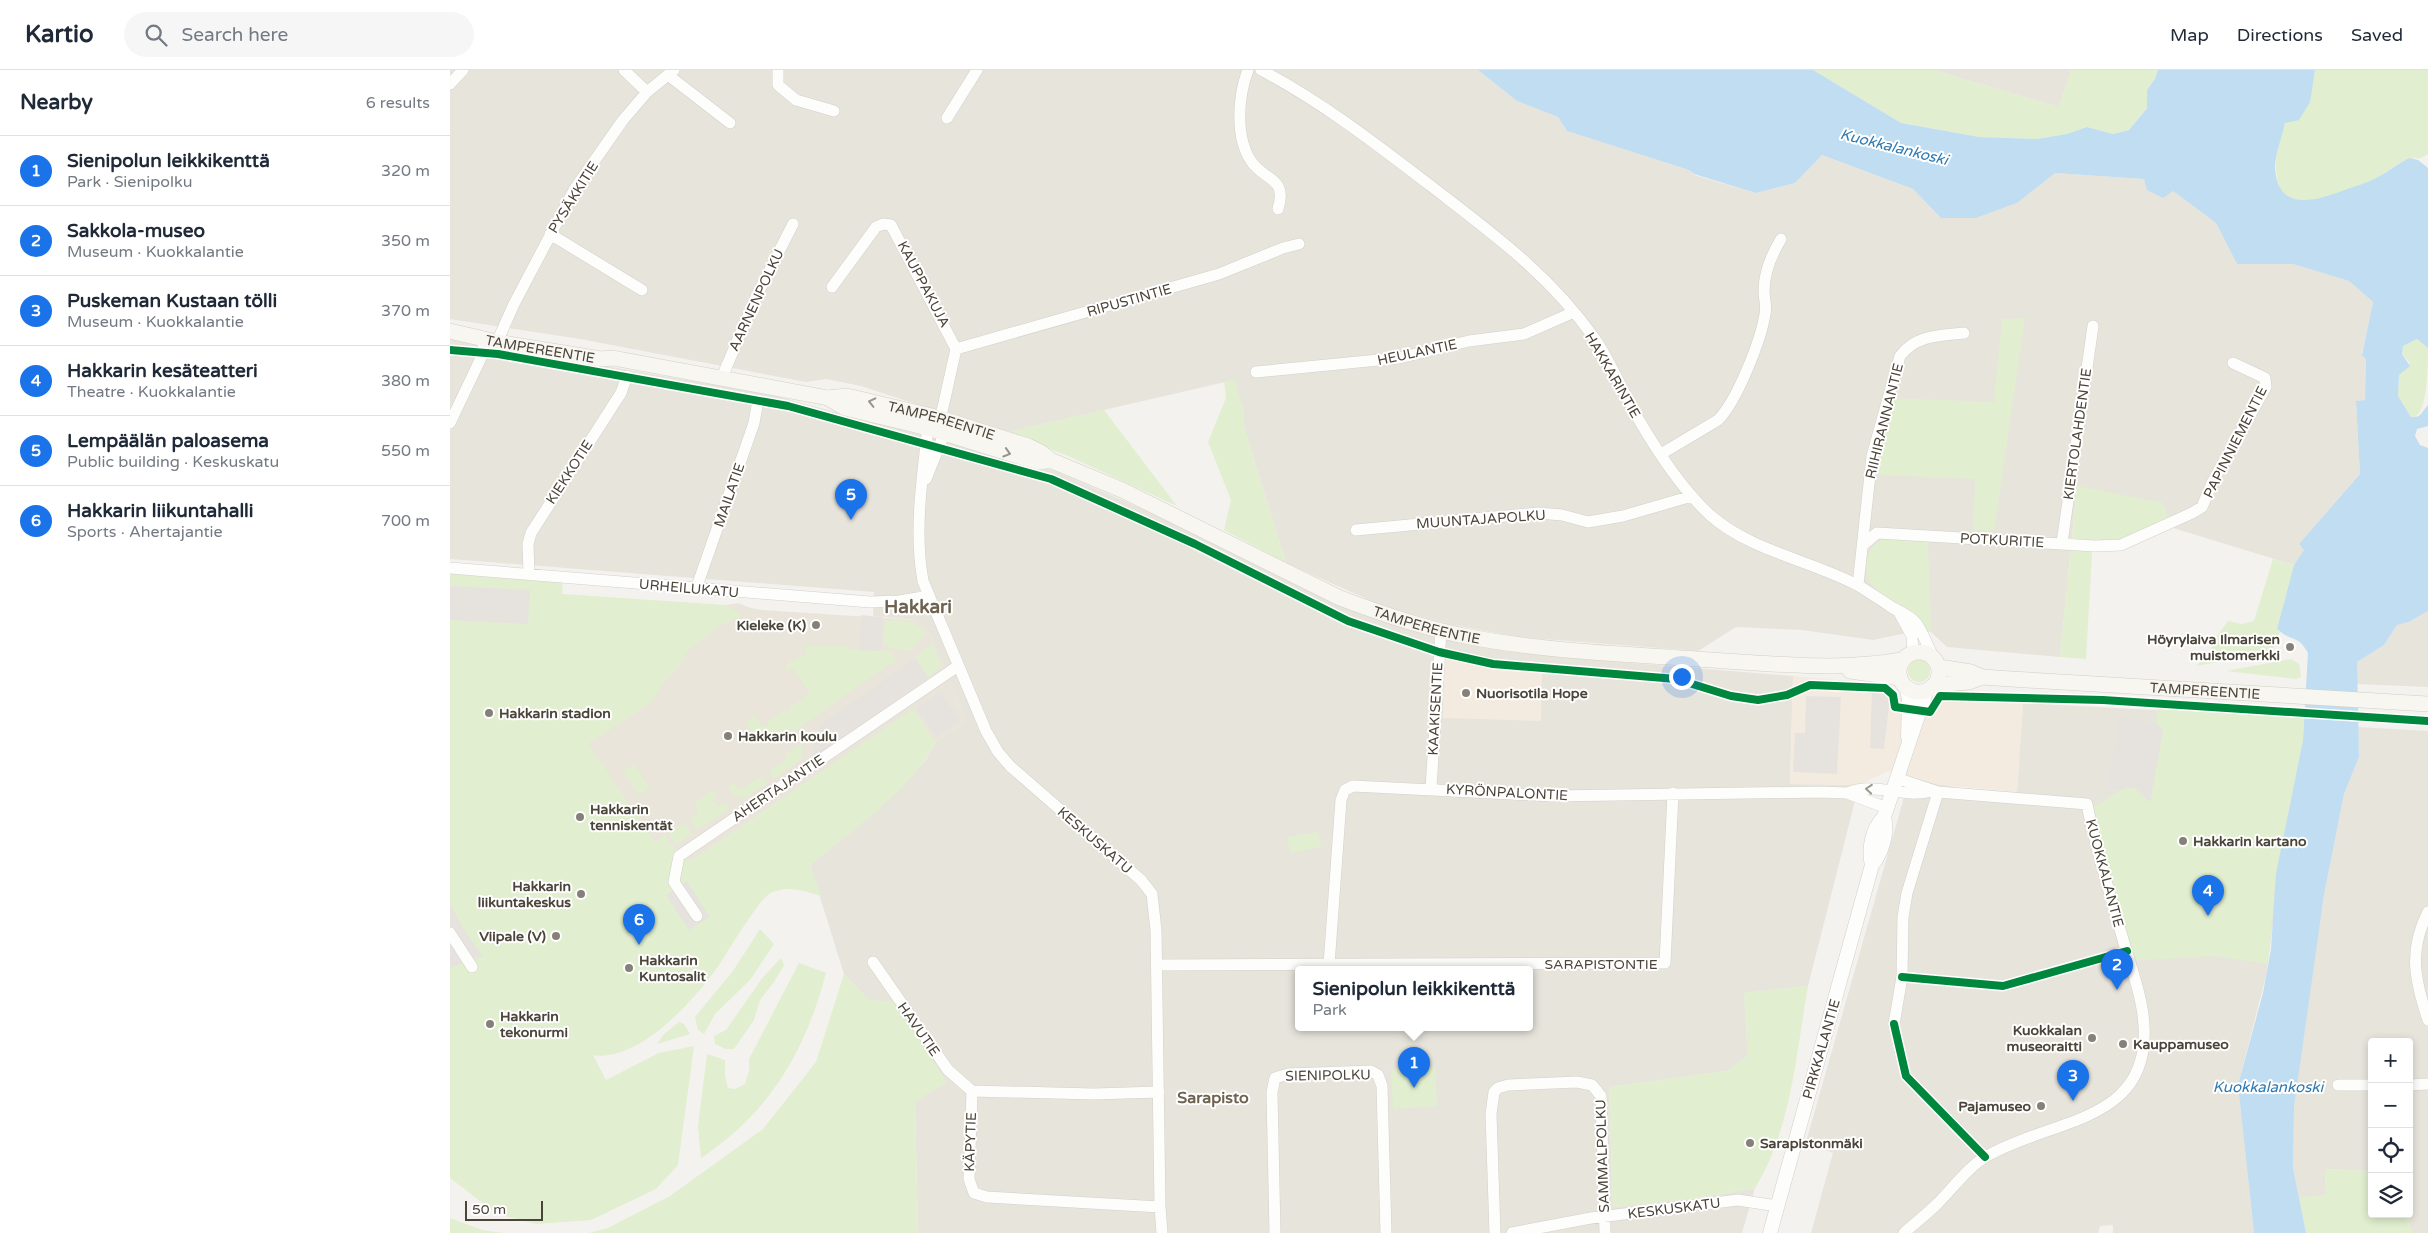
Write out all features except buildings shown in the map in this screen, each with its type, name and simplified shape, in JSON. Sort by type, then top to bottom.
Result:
[{"type":"main road","name":"TAMPEREENTIE","points":[[450,331],[471,334],[474,337],[602,359],[613,358],[722,377],[828,398],[847,396],[937,428],[1028,446],[1042,453],[1050,460],[1122,490],[1340,598],[1377,612],[1441,630],[1495,641],[1587,652],[1837,666],[1908,656]]},
{"type":"main road","points":[[1920,651],[1936,661],[1940,674],[1930,688],[1912,691],[1903,683],[1899,672],[1908,656],[1920,651]]},
{"type":"main road","name":"TAMPEREENTIE","points":[[1936,661],[1982,677],[2428,704]]},
{"type":"main road","name":"TAMPEREENTIE","points":[[1837,666],[1854,672],[1903,683]]},
{"type":"main road","name":"TAMPEREENTIE","points":[[1930,688],[1969,682],[1982,677]]},
{"type":"street","points":[[450,84],[463,70]]},
{"type":"street","points":[[624,70],[647,92]]},
{"type":"street","points":[[778,70],[778,85],[796,100],[834,111]]},
{"type":"street","points":[[947,118],[977,70]]},
{"type":"street","points":[[1248,70],[1243,82],[1241,105],[1244,148],[1252,163],[1272,178],[1280,190],[1282,197],[1278,209]]},
{"type":"street","name":"HAKKARINTIE","points":[[1261,70],[1293,87],[1375,142],[1516,251],[1548,281],[1595,340],[1639,420],[1661,454],[1692,496],[1729,530],[1858,585],[1897,611],[1905,613],[1916,623],[1936,661]]},
{"type":"street","points":[[671,72],[730,123]]},
{"type":"street","name":"PYSÄKKITIE","points":[[450,423],[480,360],[494,339],[574,190],[623,120],[647,92],[671,72]]},
{"type":"street","name":"AARNENPOLKU","points":[[722,377],[757,295],[793,224]]},
{"type":"street","name":"KAUPPAKUJA","points":[[832,287],[876,227],[884,224],[891,225],[956,349]]},
{"type":"street","points":[[550,234],[642,290]]},
{"type":"street","points":[[1661,454],[1718,420],[1726,412],[1742,380],[1763,324],[1766,308],[1764,288],[1766,276],[1781,239]]},
{"type":"street","name":"RIPUSTINTIE","points":[[956,349],[1219,274],[1283,248],[1299,244]]},
{"type":"street","name":"HEULANTIE","points":[[1256,372],[1399,358],[1469,341],[1524,334],[1574,312]]},
{"type":"street","name":"KIERTOLAHDENTIE","points":[[2062,543],[2093,326]]},
{"type":"street","name":"RIIHIRANNANTIE","points":[[1858,585],[1872,456],[1900,356],[1908,346],[1922,338],[1964,333]]},
{"type":"street","points":[[937,428],[956,349]]},
{"type":"street","name":"PAPINNIEMENTIE","points":[[2144,534],[2202,507],[2213,481],[2266,387],[2265,378],[2233,363]]},
{"type":"street","name":"KIEKKOTIE","points":[[529,574],[528,544],[531,533],[621,394],[627,376]]},
{"type":"street","name":"MAILATIE","points":[[696,589],[754,423],[758,400]]},
{"type":"street","name":"KESKUSKATU","points":[[937,428],[924,482],[919,540],[923,581],[986,731],[998,752],[1023,778],[1147,887],[1153,901],[1157,965],[1160,1207],[1162,1233]]},
{"type":"street","name":"KESKUSKATU","points":[[924,482],[930,472],[937,428]]},
{"type":"street","name":"MUUNTAJAPOLKU","points":[[1356,530],[1538,513],[1562,515],[1588,522],[1623,516],[1692,496]]},
{"type":"street","name":"POTKURITIE","points":[[1863,545],[1877,533],[2095,546],[2121,545],[2144,534]]},
{"type":"street","name":"URHEILUKATU","points":[[450,568],[870,602],[906,601],[929,596]]},
{"type":"street","name":"HAKKARINTIE","points":[[1897,611],[1910,630],[1908,656]]},
{"type":"street","name":"KAAKISENTIE","points":[[1431,788],[1441,630]]},
{"type":"street","name":"AHERTAJANTIE","points":[[697,916],[674,882],[679,856],[958,666]]},
{"type":"street","name":"PIRKKALANTIE","points":[[1903,683],[1909,705],[1908,740]]},
{"type":"street","name":"PIRKKALANTIE","points":[[1770,1233],[1872,865],[1877,859],[1883,842],[1886,824],[1885,813],[1891,792],[1908,740],[1916,725],[1930,688]]},
{"type":"street","name":"KUOKKALANTIE","points":[[1896,778],[1924,786],[1935,792]]},
{"type":"street","name":"KYRÖNPALONTIE","points":[[1329,965],[1340,814],[1345,790],[1353,786],[1431,788],[1552,796],[1673,793],[1847,793],[1865,788],[1891,792]]},
{"type":"street","name":"KUOKKALANTIE","points":[[1891,792],[1924,794],[1935,792],[2086,804],[2139,989],[2144,1017],[2144,1047],[2137,1073],[2127,1089],[2114,1102],[2090,1116],[1985,1157],[1904,1233]]},
{"type":"street","points":[[1894,1024],[1902,977],[1904,917],[1908,893],[1935,792]]},
{"type":"street","name":"SARAPISTONTIE","points":[[1157,965],[1665,963],[1673,793]]},
{"type":"street","name":"KYRÖNPALONTIE","points":[[1847,793],[1885,813]]},
{"type":"street","points":[[2428,912],[2415,946],[2417,980],[2428,1020]]},
{"type":"street","points":[[450,933],[472,967]]},
{"type":"street","name":"HAVUTIE","points":[[873,962],[948,1070],[972,1091]]},
{"type":"street","name":"SIENIPOLKU","points":[[1275,1233],[1272,1092],[1275,1078],[1288,1074],[1371,1071],[1378,1075],[1382,1086],[1386,1233]]},
{"type":"street","name":"SAMMALPOLKU","points":[[1495,1233],[1491,1101],[1494,1092],[1498,1088],[1508,1085],[1582,1083],[1592,1085],[1601,1096],[1605,1233]]},
{"type":"street","points":[[2413,1085],[2428,1084]]},
{"type":"street","points":[[2338,1085],[2368,1085]]},
{"type":"street","points":[[972,1091],[1094,1094],[1159,1092]]},
{"type":"street","name":"KÄPYTIE","points":[[972,1091],[968,1179],[974,1193],[986,1197],[1160,1207]]},
{"type":"street","name":"KESKUSKATU","points":[[1512,1233],[1604,1217],[1738,1200],[1777,1206]]},
{"type":"shaded area","points":[[450,70],[1478,70],[1517,101],[1558,117],[1567,131],[1689,170],[1694,175],[1756,193],[1795,183],[1822,155],[1913,189],[1941,218],[1976,218],[2017,203],[2055,173],[2145,179],[2173,191],[2216,223],[2237,264],[2293,264],[2349,281],[2373,302],[2362,354],[2366,359],[2365,400],[2356,401],[2360,474],[2299,544],[2304,550],[2294,565],[2170,527],[2077,486],[2060,657],[1947,647],[1931,632],[1922,630],[1873,640],[1802,630],[1736,627],[1698,651],[1517,637],[1448,624],[1385,607],[1286,563],[1244,427],[1244,412],[1234,380],[1004,433],[861,386],[826,379],[806,382],[580,339],[450,319]]},
{"type":"shaded area","points":[[1933,70],[2071,70],[2059,107]]},
{"type":"shaded area","points":[[450,339],[772,395],[1055,471],[1182,526],[1352,611],[1433,637],[1559,657],[1793,676],[1790,784],[1859,785],[1808,986],[1744,993],[1748,1056],[1727,1071],[1609,1087],[1613,1207],[1697,1198],[1755,1188],[1742,1233],[918,1233],[915,1101],[947,1082],[844,974],[810,865],[860,824],[925,761],[936,742],[966,721],[930,634],[917,620],[873,616],[874,592],[450,559]]},
{"type":"shaded area","points":[[450,586],[530,590],[528,624],[450,620]]},
{"type":"shaded area","name":"Hakkarin koulu","points":[[738,603],[762,610],[917,620],[930,634],[966,721],[936,742],[913,710],[691,861],[679,856],[665,836],[655,843],[588,744],[726,605]]},
{"type":"shaded area","points":[[2428,611],[2428,687],[2357,684],[2357,662],[2384,645],[2397,625],[2409,622]]},
{"type":"shaded area","points":[[861,615],[883,617],[881,651],[859,650]]},
{"type":"shaded area","points":[[915,658],[928,677],[812,760],[820,725]]},
{"type":"shaded area","points":[[1444,658],[1492,668],[1542,672],[1541,721],[1443,718]]},
{"type":"shaded area","points":[[1793,676],[1885,684],[1901,698],[2023,703],[2017,792],[1940,785],[1888,771],[1859,785],[1790,784]]},
{"type":"shaded area","points":[[1872,690],[1886,691],[1890,697],[1884,749],[1870,748]]},
{"type":"shaded area","points":[[940,692],[960,720],[936,737],[916,708]]},
{"type":"shaded area","points":[[1806,696],[1841,697],[1837,774],[1793,772],[1795,733],[1805,733]]},
{"type":"shaded area","points":[[2023,703],[2304,718],[2288,811],[2266,976],[2238,1085],[2254,1233],[2113,1233],[2113,1225],[2100,1226],[2098,1233],[1811,1233],[1833,1153],[1806,1142],[1910,776],[1959,788],[2017,792]]},
{"type":"shaded area","points":[[2119,717],[2156,724],[2163,730],[2150,802],[2135,788],[2125,787],[2117,791],[2108,784]]},
{"type":"shaded area","points":[[2358,727],[2428,731],[2428,1233],[2412,1233],[2408,1218],[2413,1218],[2413,1038],[2368,1038],[2368,1171],[2325,1169],[2326,1195],[2299,1198],[2293,1168],[2294,1107],[2324,895],[2344,794],[2359,757]]},
{"type":"shaded area","points":[[687,881],[710,917],[689,930],[666,895]]},
{"type":"shaded area","points":[[450,903],[464,930],[483,956],[450,968]]},
{"type":"green space","points":[[1813,70],[1933,70],[2059,107],[2071,70],[2158,70],[2155,79],[2147,90],[2147,107],[2129,130],[2113,134],[2087,127],[2067,134],[2037,139],[1979,137],[1901,123]]},
{"type":"green space","points":[[2315,70],[2428,70],[2428,154],[2420,158],[2408,159],[2375,179],[2325,198],[2299,201],[2288,197],[2278,183],[2276,172],[2277,150],[2286,122],[2312,85]]},
{"type":"green space","points":[[2025,318],[1994,531],[1973,530],[1975,479],[1879,475],[1881,446],[1893,398],[1994,402],[2002,319]]},
{"type":"green space","points":[[2417,339],[2428,348],[2427,378],[2421,410],[2417,416],[2411,417],[2398,396],[2399,375],[2410,363],[2403,353],[2403,346]]},
{"type":"green space","points":[[1235,380],[1244,412],[1244,427],[1286,563],[1224,530],[1231,500],[1208,442],[1226,398],[1224,382]]},
{"type":"green space","points":[[1104,410],[1177,506],[1066,455],[1004,433]]},
{"type":"green space","points":[[2077,486],[2163,503],[2168,518],[2115,541],[2072,539]]},
{"type":"green space","points":[[1884,539],[1928,542],[1931,632],[1912,612],[1873,587],[1869,580],[1866,571],[1869,553],[1873,547]]},
{"type":"green space","points":[[2071,548],[2091,550],[2092,554],[2086,659],[2060,657]]},
{"type":"green space","points":[[2273,559],[2294,565],[2277,629],[2280,632],[2273,649],[2269,653],[2196,666],[2210,652],[2214,640],[2228,621],[2242,624],[2254,621]]},
{"type":"green space","points":[[450,573],[563,581],[562,594],[726,605],[739,612],[741,617],[721,625],[689,649],[679,667],[664,682],[652,702],[588,744],[655,842],[665,835],[679,856],[691,861],[913,709],[936,742],[912,776],[896,793],[862,824],[810,865],[821,896],[788,889],[782,889],[769,894],[752,914],[713,974],[667,1024],[649,1038],[630,1048],[611,1055],[593,1055],[606,1080],[659,1053],[694,1046],[678,1165],[656,1189],[591,1220],[536,1224],[497,1214],[450,1178]]},
{"type":"green space","points":[[885,620],[908,621],[918,625],[926,634],[911,651],[896,650],[883,644]]},
{"type":"green space","points":[[932,643],[942,667],[928,677],[915,658]]},
{"type":"green space","points":[[806,646],[847,646],[846,649],[890,651],[896,660],[778,742],[753,735],[745,723],[755,716],[762,726],[768,727],[768,722],[783,711],[789,712],[789,707],[798,701],[804,701],[804,698],[810,693],[792,667],[787,671],[785,668],[791,661],[805,655]]},
{"type":"green space","points":[[2291,659],[2299,664],[2301,677],[2296,679],[2226,671]]},
{"type":"green space","points":[[1919,660],[1927,663],[1930,671],[1927,679],[1919,682],[1911,679],[1908,671],[1911,663]]},
{"type":"green space","points":[[2158,709],[2304,718],[2303,740],[2276,874],[2268,964],[2215,956],[2129,961],[2088,809],[2122,790],[2135,787],[2150,802],[2163,730],[2156,724]]},
{"type":"green space","points":[[801,744],[803,749],[800,761],[773,779],[770,775],[771,769],[785,760],[787,753]]},
{"type":"green space","points":[[634,764],[650,788],[639,795],[623,772]]},
{"type":"green space","points":[[758,778],[765,778],[768,783],[744,798],[734,796],[727,787],[734,783],[738,789],[741,789]]},
{"type":"green space","points":[[713,790],[717,797],[712,800],[717,807],[726,802],[730,808],[697,830],[690,820],[698,813],[694,804]]},
{"type":"green space","points":[[685,823],[692,834],[676,845],[668,833],[671,826],[678,827]]},
{"type":"green space","points":[[1318,832],[1321,847],[1290,853],[1287,837]]},
{"type":"green space","points":[[760,929],[774,944],[750,980],[715,1014],[704,1034],[698,1030],[695,1017],[733,971]]},
{"type":"green space","points":[[781,958],[784,965],[760,1000],[754,1020],[734,1049],[726,1049],[715,1044],[714,1036],[726,1030],[763,977]]},
{"type":"green space","points":[[799,963],[826,973],[807,1029],[795,1054],[782,1078],[747,1121],[701,1158],[698,1126],[707,1054],[725,1060],[725,1076],[728,1088],[735,1089],[745,1084],[749,1071],[749,1059]]},
{"type":"green space","points":[[844,974],[869,1000],[893,1001],[947,1082],[915,1102],[918,1233],[589,1233],[608,1228],[670,1196],[763,1129],[816,1062]]},
{"type":"green space","points":[[1808,986],[1796,1064],[1785,1115],[1777,1141],[1755,1188],[1697,1198],[1613,1207],[1609,1087],[1727,1071],[1748,1056],[1744,993]]},
{"type":"green space","points":[[679,1022],[684,1024],[690,1034],[657,1044],[664,1034]]},
{"type":"green space","points":[[1435,1068],[1437,1106],[1393,1109],[1391,1070]]},
{"type":"green space","points":[[2325,1169],[2368,1171],[2368,1218],[2408,1218],[2412,1233],[2306,1233],[2299,1198],[2326,1195]]},
{"type":"green space","points":[[450,1218],[482,1230],[503,1233],[450,1233]]},
{"type":"water","name":"Kuokkalankoski","points":[[1478,70],[1813,70],[1901,123],[1979,137],[2037,139],[2067,134],[2087,127],[2113,134],[2129,130],[2147,108],[2147,90],[2155,79],[2158,70],[2315,70],[2310,102],[2299,120],[2285,123],[2276,157],[2275,168],[2278,183],[2283,192],[2291,198],[2301,200],[2323,197],[2371,181],[2410,158],[2418,160],[2428,168],[2428,348],[2417,339],[2403,346],[2402,354],[2410,366],[2399,375],[2398,396],[2411,417],[2419,415],[2428,405],[2428,426],[2417,429],[2415,436],[2420,445],[2428,448],[2428,611],[2409,622],[2397,625],[2384,645],[2357,662],[2359,757],[2344,794],[2324,895],[2294,1107],[2293,1168],[2306,1233],[2254,1233],[2238,1085],[2263,993],[2271,949],[2276,874],[2303,740],[2308,653],[2301,643],[2286,636],[2277,629],[2294,565],[2304,550],[2299,544],[2360,474],[2356,401],[2365,400],[2366,359],[2362,355],[2373,302],[2349,281],[2293,264],[2237,264],[2216,223],[2173,191],[2163,198],[2147,190],[2144,179],[2055,173],[2017,203],[1976,218],[1941,218],[1913,189],[1822,155],[1795,183],[1756,193],[1567,131],[1558,117],[1517,101]]},
{"type":"cycle path","points":[[450,350],[498,354],[788,406],[1051,479],[1195,544],[1348,621],[1439,652],[1493,664],[1676,679],[1731,696],[1758,700],[1787,695],[1810,685],[1885,688],[1893,695],[1895,707],[1930,712],[1940,696],[2103,700],[2428,721]]},
{"type":"cycle path","points":[[1902,977],[2003,986],[2127,951]]},
{"type":"cycle path","points":[[1894,1024],[1906,1076],[1985,1157]]},
{"type":"place","name":"Lempäälän paloasema","points":[[851,520]]},
{"type":"place","name":"Kieleke (K)","points":[[816,625]]},
{"type":"place","name":"Höyrylaiva Ilmarisen muistomerkki","points":[[2290,647]]},
{"type":"place","name":"Nuorisotila Hope","points":[[1466,693]]},
{"type":"place","name":"Hakkarin stadion","points":[[489,713]]},
{"type":"place","name":"Hakkarin koulu","points":[[728,736]]},
{"type":"place","name":"Hakkarin tenniskentät","points":[[580,817]]},
{"type":"place","name":"Hakkarin kartano","points":[[2183,841]]},
{"type":"place","name":"Hakkarin liikuntakeskus","points":[[581,894]]},
{"type":"place","name":"Hakkarin kesäteatteri","points":[[2208,916]]},
{"type":"place","name":"Viipale (V)","points":[[556,936]]},
{"type":"place","name":"Hakkarin liikuntahalli","points":[[639,945]]},
{"type":"place","name":"Hakkarin Kuntosalit","points":[[629,968]]},
{"type":"place","name":"Sakkola-museo","points":[[2117,990]]},
{"type":"place","name":"Hakkarin tekonurmi","points":[[490,1024]]},
{"type":"place","name":"Kuokkalan museoraitti","points":[[2092,1038]]},
{"type":"place","name":"Kauppamuseo","points":[[2123,1044]]},
{"type":"place","name":"Sienipolun leikkikenttä","points":[[1414,1088]]},
{"type":"place","name":"Puskeman Kustaan tölli","points":[[2073,1101]]},
{"type":"place","name":"Pajamuseo","points":[[2041,1106]]},
{"type":"place","name":"Sarapistonmäki","points":[[1750,1143]]},
{"type":"district","name":"Hakkari","points":[[918,606]]},
{"type":"district","name":"Sarapisto","points":[[1213,1097]]}]
